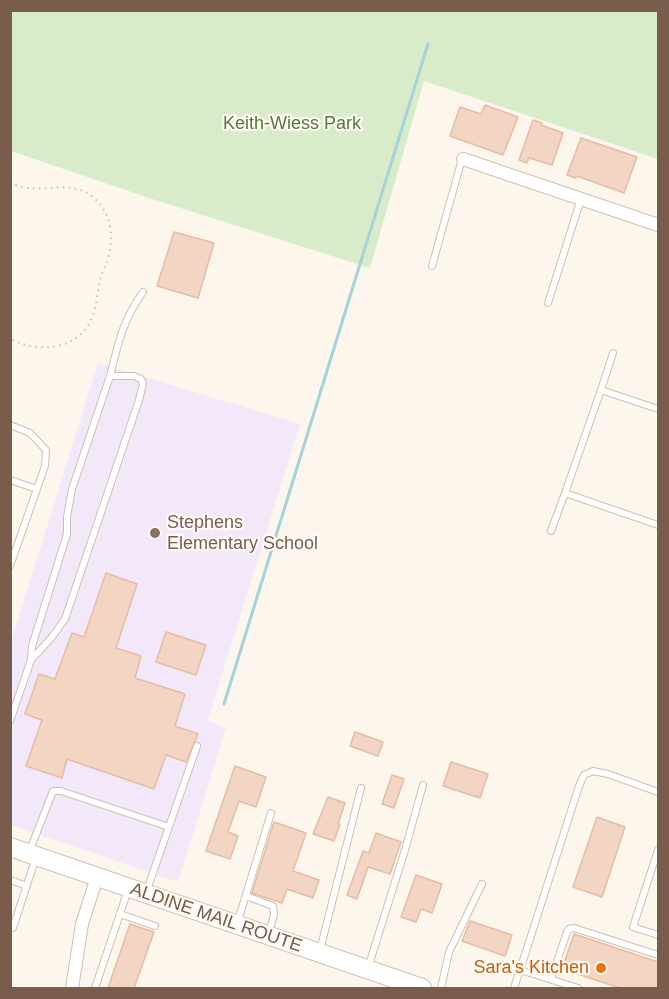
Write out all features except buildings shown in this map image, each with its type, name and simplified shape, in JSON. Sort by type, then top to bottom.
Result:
[{"type":"main road","name":"ALDINE MAIL ROUTE","points":[[10,847],[423,988]]},
{"type":"street","points":[[463,159],[658,225]]},
{"type":"street","points":[[72,988],[82,924],[97,877]]},
{"type":"lane","points":[[432,266],[463,159]]},
{"type":"lane","points":[[548,303],[581,199]]},
{"type":"lane","points":[[10,721],[31,660],[32,646],[65,541],[72,489],[110,376],[117,341],[130,311],[143,292]]},
{"type":"lane","points":[[551,531],[613,353]]},
{"type":"lane","points":[[31,660],[52,637],[68,612],[140,400],[143,384],[141,379],[134,376],[110,376]]},
{"type":"lane","points":[[601,390],[658,409]]},
{"type":"lane","points":[[10,425],[30,434],[46,450],[45,466],[10,566]]},
{"type":"lane","points":[[11,482],[37,489]]},
{"type":"lane","points":[[565,493],[658,525]]},
{"type":"lane","points":[[95,988],[120,914],[137,891],[169,827],[197,746]]},
{"type":"lane","points":[[514,988],[584,775],[593,771],[608,774],[658,792]]},
{"type":"lane","points":[[367,970],[423,784]]},
{"type":"lane","points":[[319,953],[362,788]]},
{"type":"lane","points":[[13,928],[27,886],[32,855],[53,791],[61,791],[169,827]]},
{"type":"lane","points":[[237,925],[272,813]]},
{"type":"lane","points":[[658,850],[633,927],[658,935]]},
{"type":"lane","points":[[10,880],[27,886]]},
{"type":"lane","points":[[441,988],[449,952],[482,884]]},
{"type":"lane","points":[[246,896],[273,906],[274,915],[268,936]]},
{"type":"lane","points":[[120,914],[155,926]]},
{"type":"lane","points":[[551,980],[569,929],[580,929],[658,955]]},
{"type":"lane","points":[[520,969],[579,988]]},
{"type":"path","points":[[440,10],[450,10]]},
{"type":"path","points":[[10,182],[25,189],[61,186],[86,193],[105,213],[109,221],[111,239],[100,278],[94,312],[81,334],[61,346],[44,348],[34,348],[10,339]]},
{"type":"shaded area","name":"Stephens Elementary School","points":[[98,363],[300,424],[208,720],[226,728],[178,882],[11,825],[11,642]]},
{"type":"green space","name":"Keith-Wiess Park","points":[[11,10],[658,11],[658,159],[424,81],[370,268],[149,198],[11,151]]},
{"type":"waterway","points":[[224,704],[428,44]]},
{"type":"place","name":"Stephens Elementary School","points":[[155,533]]},
{"type":"place","name":"Sara's Kitchen","points":[[601,968]]}]
